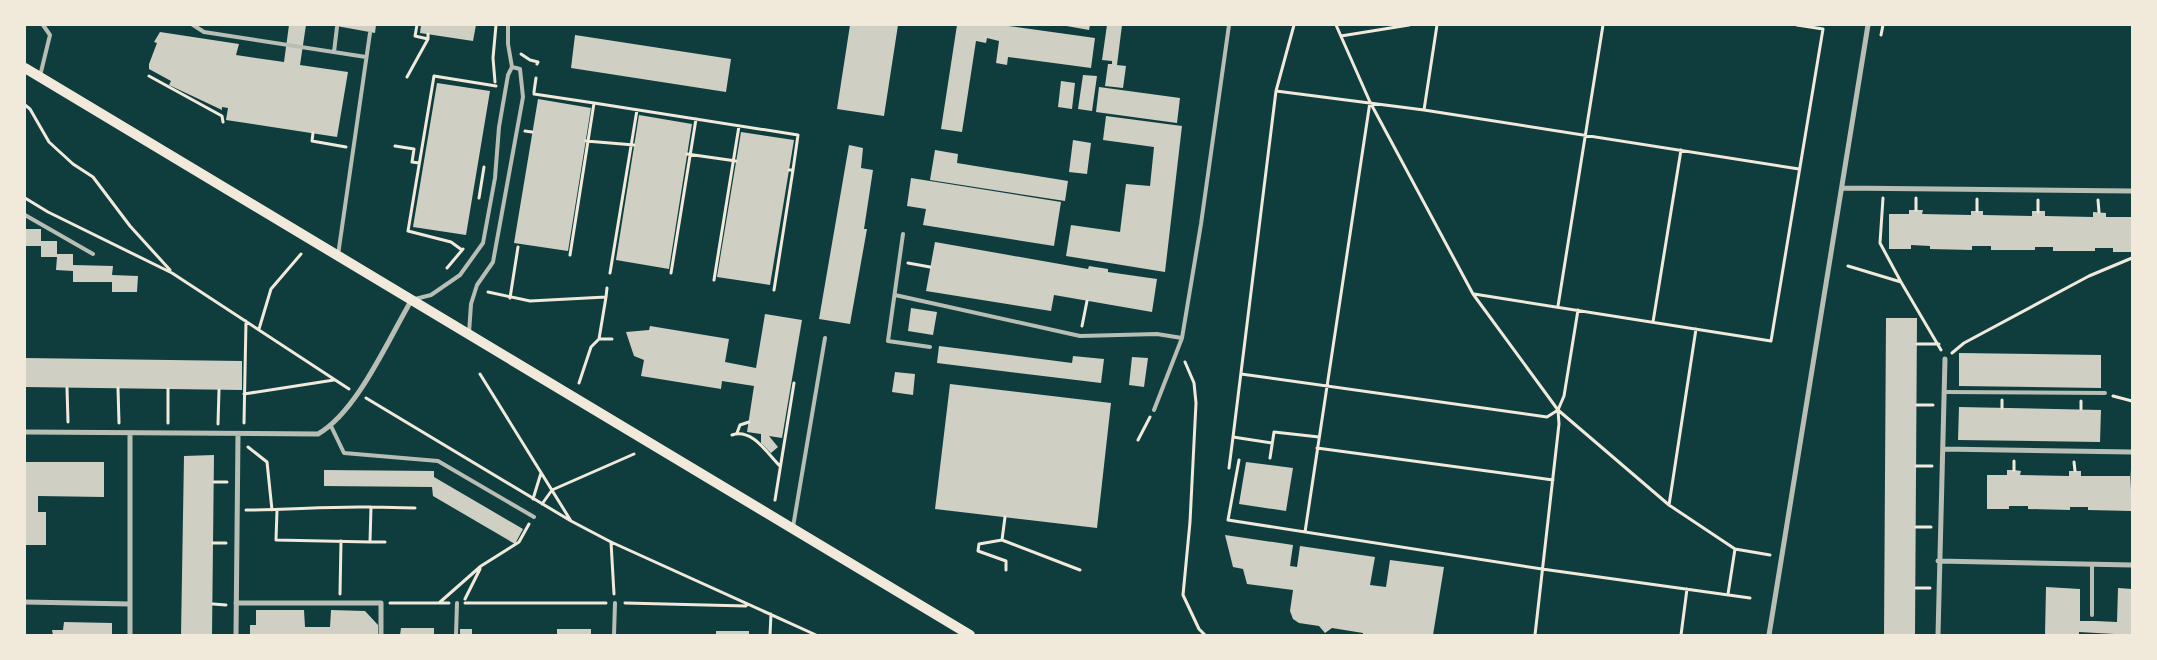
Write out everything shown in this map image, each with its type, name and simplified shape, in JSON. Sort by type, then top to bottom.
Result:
[{"type":"main road","points":[[26,70],[970,635]]},
{"type":"street","points":[[1769,635],[1868,25]]},
{"type":"street","points":[[1842,188],[2132,191]]},
{"type":"street","points":[[25,432],[318,434],[331,426],[357,393],[411,301]]},
{"type":"street","points":[[1938,635],[1940,466],[1943,449],[1945,358]]},
{"type":"street","points":[[130,433],[130,635]]},
{"type":"street","points":[[236,635],[241,434]]},
{"type":"street","points":[[1943,449],[2132,452]]},
{"type":"street","points":[[1938,561],[2132,565]]},
{"type":"street","points":[[25,602],[130,604]]},
{"type":"street","points":[[236,603],[382,603],[381,635]]},
{"type":"lane","points":[[40,78],[50,35],[43,25]]},
{"type":"lane","points":[[193,25],[204,32],[366,57]]},
{"type":"lane","points":[[411,301],[430,295],[460,275],[484,243],[495,178],[499,127],[508,75],[512,67],[508,44],[508,25]]},
{"type":"lane","points":[[1154,410],[1182,338],[1201,224],[1229,25]]},
{"type":"lane","points":[[334,52],[337,27]]},
{"type":"lane","points":[[338,257],[370,32]]},
{"type":"lane","points":[[469,335],[470,304],[477,285],[493,262],[523,97],[520,69],[512,67]]},
{"type":"lane","points":[[25,215],[93,254]]},
{"type":"lane","points":[[903,234],[888,341],[930,347]]},
{"type":"lane","points":[[895,295],[1080,336],[1158,334],[1182,338]]},
{"type":"lane","points":[[793,529],[825,338]]},
{"type":"lane","points":[[1944,392],[2105,393]]},
{"type":"lane","points":[[331,426],[344,453],[438,461],[534,517]]},
{"type":"lane","points":[[2092,564],[2092,614]]},
{"type":"lane","points":[[456,635],[457,603]]},
{"type":"lane","points":[[614,635],[615,603]]},
{"type":"path","points":[[417,25],[415,36],[428,39]]},
{"type":"path","points":[[462,250],[451,242],[408,231],[429,116],[434,76],[496,88],[493,58],[496,25]]},
{"type":"path","points":[[1229,468],[1276,91],[1294,25]]},
{"type":"path","points":[[1336,25],[1370,102],[1473,294],[1558,410],[1669,505],[1735,548],[1770,555]]},
{"type":"path","points":[[1341,36],[1409,25]]},
{"type":"path","points":[[1424,110],[1437,25]]},
{"type":"path","points":[[1558,306],[1603,25]]},
{"type":"path","points":[[1473,294],[1771,341],[1823,29],[1797,25]]},
{"type":"path","points":[[1881,35],[1882,25]]},
{"type":"path","points":[[407,77],[428,39],[428,34]]},
{"type":"path","points":[[519,46],[521,55],[538,62],[538,64]]},
{"type":"path","points":[[149,76],[222,116],[223,122]]},
{"type":"path","points":[[1276,91],[1370,102],[1586,134],[1799,169]]},
{"type":"path","points":[[534,94],[798,135],[791,170],[774,290]]},
{"type":"path","points":[[1305,532],[1325,388],[1370,102]]},
{"type":"path","points":[[570,255],[594,103]]},
{"type":"path","points":[[25,105],[30,109],[49,142],[73,164],[93,177],[130,226],[152,248],[172,273]]},
{"type":"path","points":[[610,274],[633,145],[637,110]]},
{"type":"path","points":[[671,272],[688,154],[696,119]]},
{"type":"path","points":[[714,280],[739,126]]},
{"type":"path","points":[[313,133],[312,141],[354,148]]},
{"type":"path","points":[[587,141],[633,145]]},
{"type":"path","points":[[395,146],[414,148],[412,162],[419,163]]},
{"type":"path","points":[[1653,322],[1681,150]]},
{"type":"path","points":[[688,154],[734,161]]},
{"type":"path","points":[[478,202],[484,164]]},
{"type":"path","points":[[1884,189],[1880,243],[1901,282],[1939,344],[1945,358],[1964,343],[2089,276],[2132,258]]},
{"type":"path","points":[[25,198],[48,212],[172,273],[334,380],[571,522],[749,606],[816,635]]},
{"type":"path","points":[[447,268],[467,245]]},
{"type":"path","points":[[510,298],[518,247]]},
{"type":"path","points":[[258,329],[271,289],[301,254]]},
{"type":"path","points":[[900,262],[930,267]]},
{"type":"path","points":[[1848,266],[1901,282]]},
{"type":"path","points":[[578,383],[591,347],[599,339],[608,288]]},
{"type":"path","points":[[488,292],[530,301],[606,297]]},
{"type":"path","points":[[1080,336],[1087,301]]},
{"type":"path","points":[[1535,635],[1553,480],[1558,410],[1564,396],[1578,310]]},
{"type":"path","points":[[241,434],[246,321]]},
{"type":"path","points":[[1669,505],[1696,329]]},
{"type":"path","points":[[599,339],[612,339]]},
{"type":"path","points":[[1917,344],[1939,344]]},
{"type":"path","points":[[1179,348],[1194,383],[1196,403],[1184,595],[1204,634]]},
{"type":"path","points":[[480,374],[571,522]]},
{"type":"path","points":[[1241,374],[1325,388],[1546,417],[1558,410]]},
{"type":"path","points":[[244,394],[334,380]]},
{"type":"path","points":[[774,500],[794,383]]},
{"type":"path","points":[[67,388],[68,432]]},
{"type":"path","points":[[118,388],[119,433]]},
{"type":"path","points":[[168,389],[168,433]]},
{"type":"path","points":[[217,433],[219,390]]},
{"type":"path","points":[[2105,393],[2132,401]]},
{"type":"path","points":[[1916,405],[1944,405]]},
{"type":"path","points":[[737,433],[740,425],[749,422]]},
{"type":"path","points":[[1138,440],[1145,427]]},
{"type":"path","points":[[1270,458],[1274,432],[1319,437]]},
{"type":"path","points":[[732,435],[737,433],[751,435],[780,466]]},
{"type":"path","points":[[1233,437],[1272,443]]},
{"type":"path","points":[[244,453],[244,444],[267,462],[276,540],[385,542]]},
{"type":"path","points":[[1317,448],[1553,480]]},
{"type":"path","points":[[439,603],[481,566],[519,542],[552,490],[634,454]]},
{"type":"path","points":[[1239,460],[1228,520],[1542,569],[1750,598]]},
{"type":"path","points":[[1916,466],[1940,466]]},
{"type":"path","points":[[533,499],[542,473]]},
{"type":"path","points":[[243,518],[243,510],[332,506],[415,508]]},
{"type":"path","points":[[370,542],[371,507]]},
{"type":"path","points":[[1002,540],[1005,517]]},
{"type":"path","points":[[1916,527],[1939,527]]},
{"type":"path","points":[[1006,570],[1006,561],[978,551],[979,544],[1002,540],[1080,570]]},
{"type":"path","points":[[341,541],[340,597],[348,597]]},
{"type":"path","points":[[611,542],[615,603]]},
{"type":"path","points":[[1728,594],[1735,548]]},
{"type":"path","points":[[463,603],[481,566]]},
{"type":"path","points":[[1681,635],[1687,589]]},
{"type":"path","points":[[382,603],[615,603],[749,606]]},
{"type":"path","points":[[770,635],[771,614]]},
{"type":"building","points":[[289,25],[306,25],[300,65],[348,72],[337,137],[226,120],[228,108],[222,107],[222,110],[169,85],[171,81],[149,69],[157,43],[154,42],[160,32],[239,44],[236,55],[284,62]]},
{"type":"building","points":[[331,25],[376,25],[375,33]]},
{"type":"building","points":[[421,25],[476,25],[473,41],[420,33]]},
{"type":"building","points":[[850,25],[898,25],[884,116],[837,109]]},
{"type":"building","points":[[957,25],[1001,25],[1095,38],[1091,68],[1008,57],[1007,65],[996,63],[999,41],[987,38],[986,43],[976,41],[962,132],[941,129]]},
{"type":"building","points":[[1061,25],[1090,25],[1089,30]]},
{"type":"building","points":[[1107,25],[1122,25],[1117,65],[1126,66],[1123,88],[1105,86],[1108,64],[1112,64],[1112,61],[1102,60]]},
{"type":"building","points":[[575,35],[731,59],[726,92],[571,68]]},
{"type":"building","points":[[1083,75],[1097,76],[1092,111],[1078,109]]},
{"type":"building","points":[[1061,81],[1075,83],[1072,109],[1058,107]]},
{"type":"building","points":[[437,83],[490,91],[466,235],[413,227]]},
{"type":"building","points":[[1099,87],[1180,98],[1177,123],[1096,112]]},
{"type":"building","points":[[538,99],[591,108],[568,251],[514,243]]},
{"type":"building","points":[[639,115],[692,124],[669,269],[616,260]]},
{"type":"building","points":[[1106,116],[1182,126],[1165,272],[1066,256],[1071,225],[1120,232],[1126,184],[1150,186],[1154,147],[1103,140]]},
{"type":"building","points":[[741,132],[794,140],[770,285],[717,277]]},
{"type":"building","points":[[1073,140],[1091,143],[1087,174],[1069,172]]},
{"type":"building","points":[[849,145],[863,148],[861,168],[873,170],[864,229],[867,229],[850,324],[819,319]]},
{"type":"building","points":[[935,150],[958,154],[957,163],[1068,181],[1065,201],[930,180]]},
{"type":"building","points":[[911,178],[1061,202],[1054,246],[923,225],[926,209],[907,206]]},
{"type":"building","points":[[1909,210],[1923,210],[1922,214],[1971,215],[1971,211],[1983,211],[1983,215],[2032,216],[2032,211],[2045,211],[2045,216],[2093,217],[2093,212],[2106,213],[2106,217],[2132,217],[2132,252],[2113,252],[2113,248],[2095,248],[2095,251],[2053,251],[2053,247],[2035,247],[2035,250],[1991,250],[1991,246],[1972,246],[1972,250],[1930,249],[1930,246],[1911,245],[1911,249],[1889,249],[1889,214],[1909,214]]},
{"type":"building","points":[[25,229],[41,229],[41,241],[57,241],[57,254],[73,254],[73,265],[113,266],[112,275],[138,276],[137,292],[112,292],[112,282],[73,282],[73,271],[56,270],[57,257],[41,257],[41,246],[25,246]]},
{"type":"building","points":[[935,242],[1088,269],[1089,266],[1108,269],[1108,272],[1157,279],[1152,312],[1054,295],[1051,311],[926,291]]},
{"type":"building","points":[[911,308],[937,312],[933,335],[908,331]]},
{"type":"building","points":[[765,314],[802,320],[782,438],[769,436],[778,447],[771,453],[761,443],[761,434],[747,432],[754,386],[722,381],[721,389],[641,376],[644,360],[634,356],[626,332],[649,330],[650,326],[729,339],[725,362],[756,368]]},
{"type":"building","points":[[1886,318],[1917,318],[1915,635],[1884,635]]},
{"type":"building","points":[[939,346],[1072,363],[1073,356],[1104,359],[1101,383],[937,363]]},
{"type":"building","points":[[1959,353],[2101,355],[2101,388],[1959,386]]},
{"type":"building","points":[[1132,357],[1148,358],[1144,387],[1129,385]]},
{"type":"building","points":[[25,358],[242,361],[242,390],[25,387]]},
{"type":"building","points":[[895,372],[915,374],[913,395],[892,392]]},
{"type":"building","points":[[950,384],[1111,403],[1097,528],[935,509]]},
{"type":"building","points":[[1959,407],[2101,410],[2100,442],[1958,440]]},
{"type":"building","points":[[214,455],[212,635],[181,635],[184,456]]},
{"type":"building","points":[[25,462],[104,462],[104,497],[38,496],[38,512],[46,512],[46,545],[25,545]]},
{"type":"building","points":[[1246,462],[1293,468],[1286,511],[1239,504]]},
{"type":"building","points":[[2130,469],[2132,511],[2088,510],[2088,507],[2070,507],[2070,510],[2028,509],[2028,506],[2009,506],[2009,509],[1987,509],[1987,475],[2007,475],[2007,470],[2014,470],[2021,471],[2020,475],[2069,476],[2069,471],[2081,471],[2081,476],[2130,476]]},
{"type":"building","points":[[324,470],[434,471],[434,477],[523,529],[515,544],[433,496],[432,487],[324,486]]},
{"type":"building","points":[[1225,535],[1293,545],[1290,566],[1297,567],[1300,546],[1375,557],[1370,585],[1386,587],[1390,560],[1444,567],[1433,635],[1363,635],[1363,633],[1332,628],[1325,633],[1319,626],[1299,623],[1293,619],[1290,611],[1293,590],[1247,584],[1243,569],[1233,567]]},
{"type":"building","points":[[2046,587],[2080,589],[2080,621],[2117,622],[2118,588],[2132,589],[2132,635],[2079,632],[2079,635],[2045,635]]},
{"type":"building","points":[[256,610],[304,610],[305,627],[330,627],[331,610],[365,611],[378,625],[378,635],[250,635],[250,625],[256,625]]},
{"type":"building","points":[[64,622],[112,623],[112,635],[53,635],[52,630],[63,630]]},
{"type":"building","points":[[401,628],[434,628],[434,635],[400,635]]},
{"type":"building","points":[[460,629],[472,629],[472,635],[460,635]]},
{"type":"building","points":[[557,629],[591,629],[591,635],[557,635]]},
{"type":"building","points":[[716,631],[749,631],[749,635],[716,635]]}]
